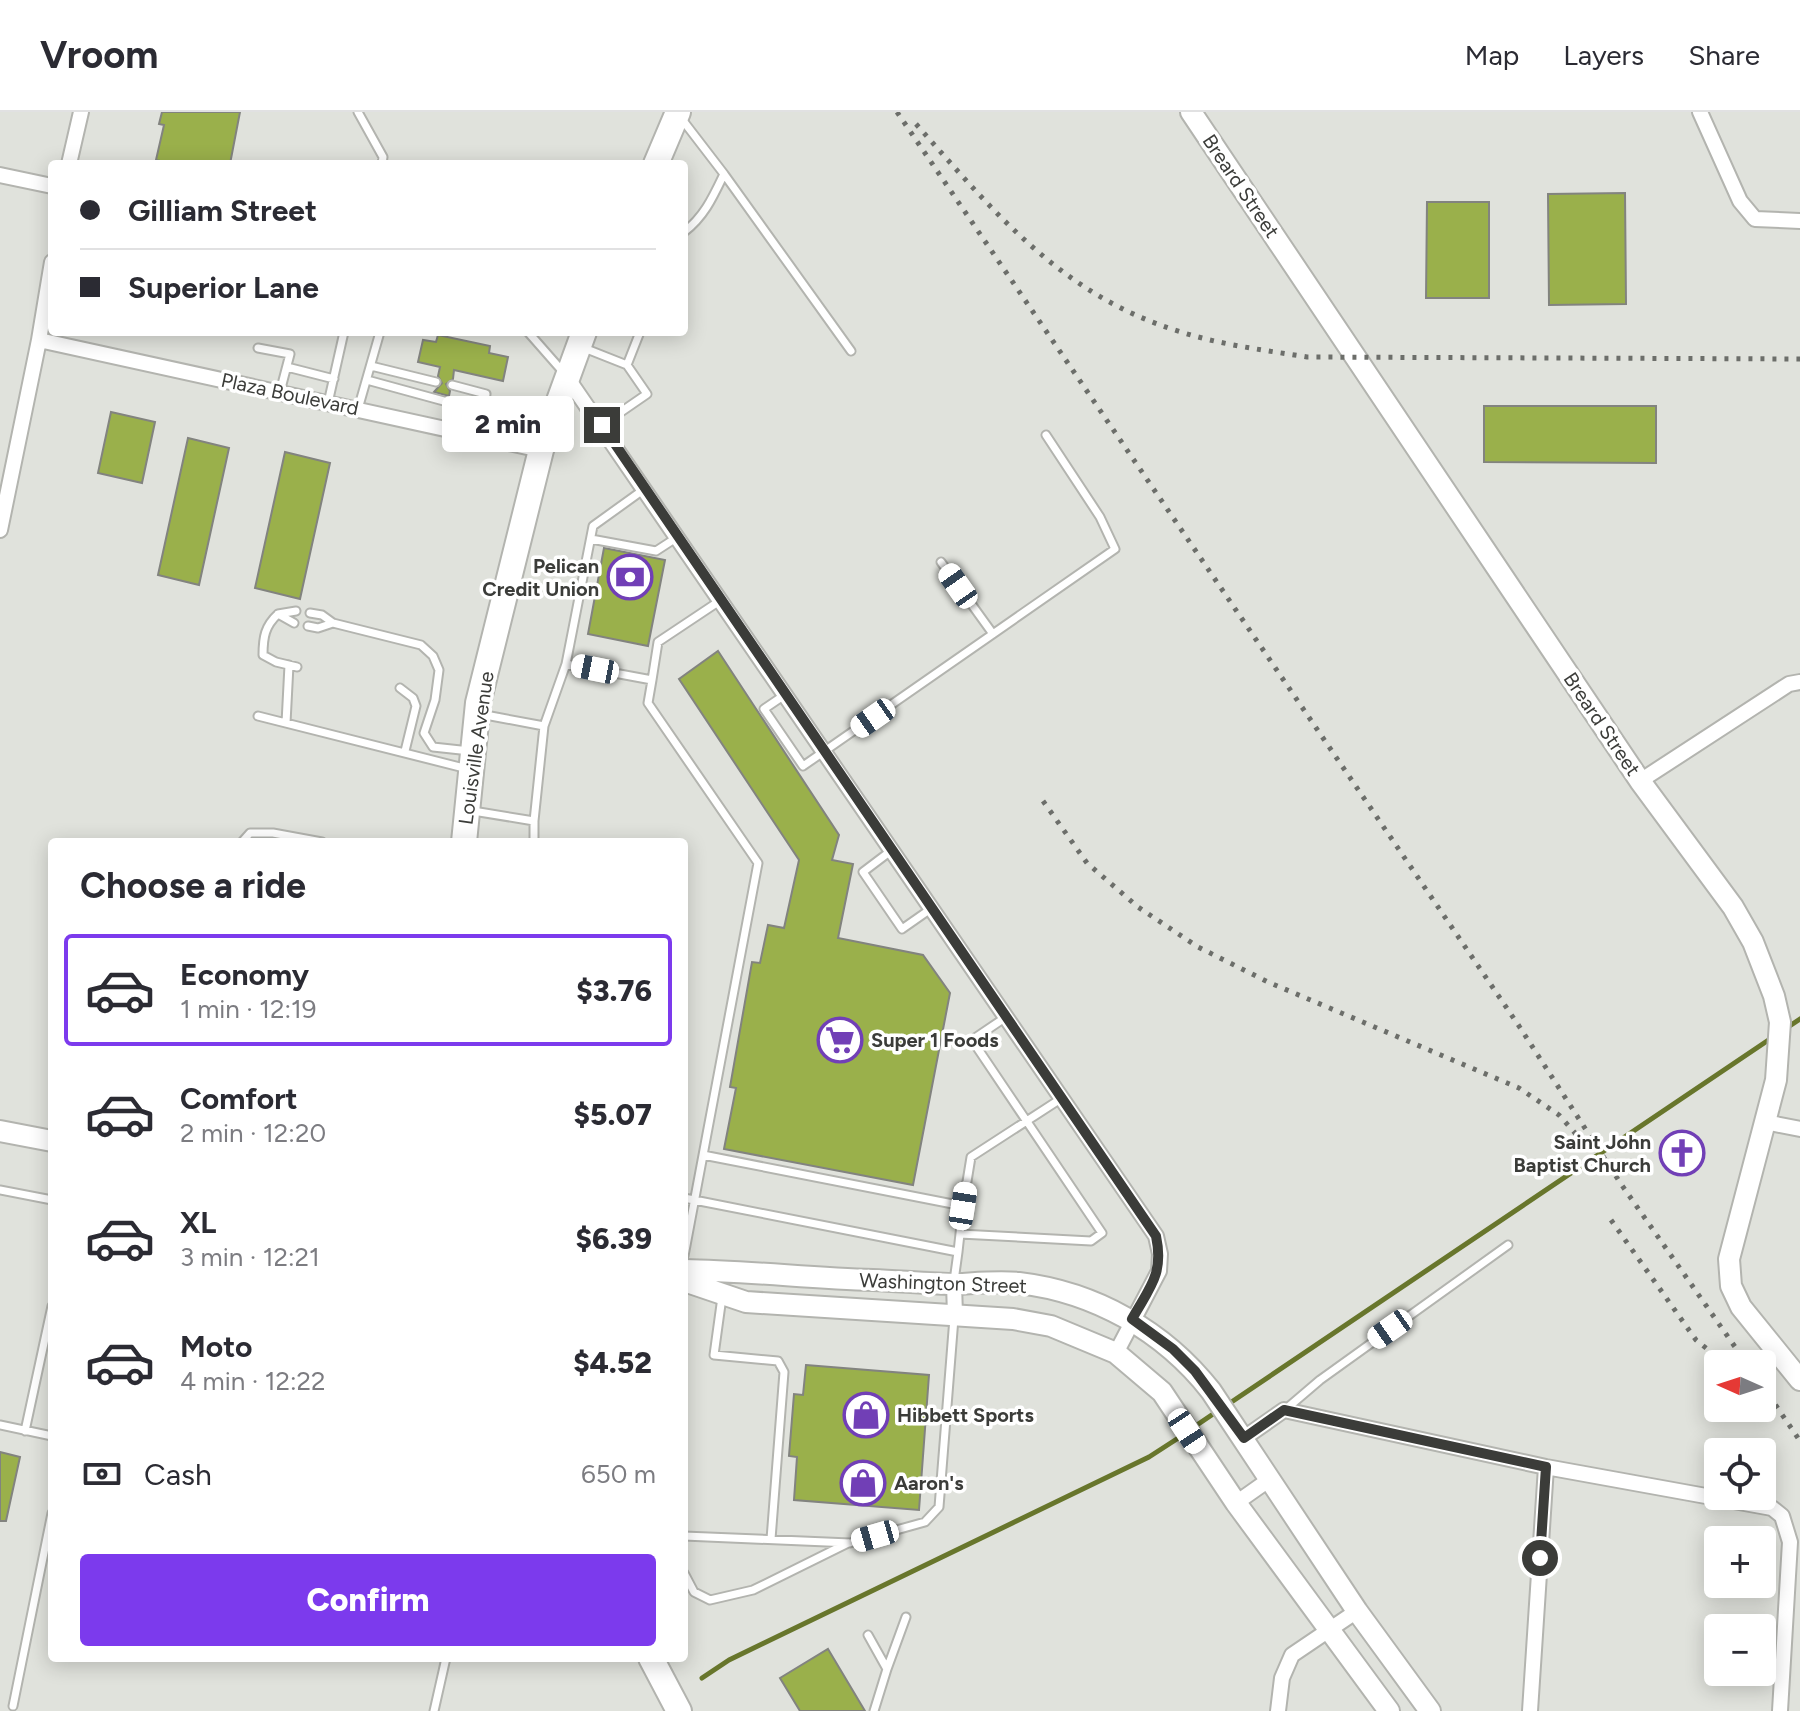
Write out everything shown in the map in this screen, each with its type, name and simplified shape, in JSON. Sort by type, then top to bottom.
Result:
[{"type":"main road","points":[[658,160],[678,113]]},
{"type":"main road","name":"Louisville Avenue","points":[[464,838],[477,713],[541,450],[581,339]]},
{"type":"main road","points":[[653,1662],[679,1711]]},
{"type":"street","points":[[70,160],[81,112]]},
{"type":"street","name":"Breard Street","points":[[1191,112],[1640,781],[1733,907],[1767,972],[1780,1022],[1778,1067],[1729,1259],[1731,1286],[1741,1307],[1800,1380]]},
{"type":"street","points":[[1700,112],[1740,201],[1755,219],[1800,221]]},
{"type":"street","points":[[0,175],[48,185]]},
{"type":"street","points":[[0,530],[48,286]]},
{"type":"street","name":"Plaza Boulevard","points":[[39,340],[541,450]]},
{"type":"street","points":[[566,376],[1156,1236],[1160,1254],[1159,1271],[1116,1353]]},
{"type":"street","points":[[1640,781],[1789,684],[1800,682]]},
{"type":"street","points":[[1765,1122],[1800,1129]]},
{"type":"street","points":[[0,1131],[48,1140]]},
{"type":"street","name":"Washington Street","points":[[688,1270],[761,1271],[803,1278],[954,1284],[1018,1283],[1060,1291],[1132,1319],[1173,1349],[1211,1391],[1357,1611],[1430,1711]]},
{"type":"street","name":"Washington Street","points":[[688,1282],[746,1302],[1013,1319],[1051,1326],[1116,1353],[1162,1392],[1236,1503],[1389,1711]]},
{"type":"street","points":[[954,1284],[955,1315]]},
{"type":"street","points":[[1241,1433],[1284,1410],[1546,1467],[1772,1508],[1782,1516],[1790,1542],[1780,1711]]},
{"type":"street","points":[[1530,1711],[1546,1467]]},
{"type":"street","points":[[1236,1503],[1270,1479]]},
{"type":"street","points":[[1278,1711],[1282,1678],[1292,1655],[1357,1611]]},
{"type":"lane","points":[[358,112],[383,160]]},
{"type":"lane","points":[[678,113],[851,351]]},
{"type":"lane","points":[[688,229],[710,203],[724,174]]},
{"type":"lane","points":[[328,403],[343,336]]},
{"type":"lane","points":[[358,409],[379,336]]},
{"type":"lane","points":[[531,336],[566,376]]},
{"type":"lane","points":[[627,365],[638,336]]},
{"type":"lane","points":[[581,339],[627,365],[647,394],[602,425]]},
{"type":"lane","points":[[258,348],[290,354],[280,392]]},
{"type":"lane","points":[[371,366],[436,382]]},
{"type":"lane","points":[[287,367],[334,379]]},
{"type":"lane","points":[[367,380],[484,412]]},
{"type":"lane","points":[[452,385],[486,394],[480,436]]},
{"type":"lane","points":[[786,694],[764,709],[803,766],[1115,549],[1100,517],[1046,435]]},
{"type":"lane","points":[[534,838],[544,726],[566,664],[593,526],[645,489]]},
{"type":"lane","points":[[591,539],[656,551],[678,537]]},
{"type":"lane","points":[[941,562],[993,634]]},
{"type":"lane","points":[[688,1236],[758,863],[648,703],[658,642],[721,600]]},
{"type":"lane","points":[[286,723],[293,666],[263,655],[263,636],[270,621],[278,614],[296,611]]},
{"type":"lane","points":[[310,613],[322,615],[333,623],[421,645],[433,656],[439,670],[435,700],[424,733],[433,747],[471,760]]},
{"type":"lane","points":[[278,614],[294,623]]},
{"type":"lane","points":[[308,626],[318,628],[333,623]]},
{"type":"lane","points":[[566,664],[652,680]]},
{"type":"lane","points":[[400,688],[413,698],[416,706],[405,751]]},
{"type":"lane","points":[[477,713],[544,726]]},
{"type":"lane","points":[[258,716],[405,751],[471,760]]},
{"type":"lane","points":[[466,809],[534,821]]},
{"type":"lane","points":[[246,838],[250,833],[262,832],[298,838]]},
{"type":"lane","points":[[892,850],[863,872],[902,929],[932,908]]},
{"type":"lane","points":[[960,1234],[1091,1241],[1102,1233],[972,1040],[1006,1017]]},
{"type":"lane","points":[[954,1284],[971,1157],[1062,1098]]},
{"type":"lane","points":[[703,1155],[963,1206]]},
{"type":"lane","points":[[0,1190],[48,1199]]},
{"type":"lane","points":[[688,1199],[958,1252]]},
{"type":"lane","points":[[1284,1410],[1320,1380],[1508,1245]]},
{"type":"lane","points":[[722,1294],[714,1355],[778,1361],[784,1372],[771,1539]]},
{"type":"lane","points":[[688,1581],[694,1592],[710,1600],[753,1590],[850,1543],[925,1522],[939,1507],[955,1315]]},
{"type":"lane","points":[[25,1431],[48,1325]]},
{"type":"lane","points":[[0,1425],[48,1435]]},
{"type":"lane","points":[[13,1706],[48,1533]]},
{"type":"lane","points":[[688,1536],[850,1543]]},
{"type":"lane","points":[[874,1711],[906,1617]]},
{"type":"lane","points":[[868,1635],[887,1669]]},
{"type":"lane","points":[[434,1711],[445,1662]]},
{"type":"building","points":[[162,112],[240,112],[231,160],[156,160],[164,125],[159,124]]},
{"type":"building","points":[[1625,193],[1626,304],[1549,305],[1548,194]]},
{"type":"building","points":[[1427,202],[1489,202],[1489,298],[1426,298]]},
{"type":"building","points":[[438,336],[443,336],[490,346],[489,353],[508,357],[503,381],[454,370],[453,379],[446,384],[449,396],[434,392],[442,383],[438,376],[440,367],[418,362],[423,340],[436,342]]},
{"type":"building","points":[[1484,406],[1656,406],[1656,463],[1484,462]]},
{"type":"building","points":[[111,412],[155,422],[142,483],[98,473]]},
{"type":"building","points":[[188,438],[229,448],[199,585],[158,575]]},
{"type":"building","points":[[285,452],[330,463],[300,599],[255,588]]},
{"type":"building","points":[[604,548],[665,560],[648,646],[588,634]]},
{"type":"building","name":"Super 1 Foods","points":[[718,651],[839,835],[832,860],[853,864],[838,938],[923,955],[950,993],[913,1185],[724,1149],[736,1088],[730,1087],[752,962],[760,963],[768,925],[784,928],[799,860],[679,679]]},
{"type":"building","points":[[806,1365],[929,1375],[919,1510],[794,1500],[797,1457],[789,1456],[794,1394],[803,1395]]},
{"type":"building","points":[[0,1452],[20,1457],[6,1521],[0,1521]]},
{"type":"building","points":[[828,1649],[865,1711],[800,1711],[780,1678]]},
{"type":"waterway","points":[[1785,1029],[1800,1019]]},
{"type":"waterway","points":[[1227,1405],[1773,1037]]},
{"type":"waterway","points":[[1191,1429],[1219,1410]]},
{"type":"waterway","points":[[702,1678],[729,1660],[1149,1457],[1183,1435]]},
{"type":"railway","points":[[897,112],[1519,1026],[1621,1184],[1737,1350]]},
{"type":"railway","points":[[916,124],[1003,219],[1066,274],[1100,297],[1139,316],[1196,337],[1307,357],[1800,359]]},
{"type":"railway","points":[[1043,801],[1087,863],[1138,907],[1198,947],[1268,982],[1519,1088],[1559,1115],[1584,1143]]},
{"type":"railway","points":[[1611,1220],[1696,1340],[1708,1350]]},
{"type":"railway","points":[[1776,1406],[1800,1441]]},
{"type":"place","name":"Pelican Credit Union","points":[[630,577]]},
{"type":"place","name":"Super 1 Foods","points":[[840,1040]]},
{"type":"place","name":"Saint John Baptist Church","points":[[1682,1153]]},
{"type":"place","name":"Hibbett Sports","points":[[866,1415]]},
{"type":"place","name":"Aaron's","points":[[863,1483]]},
{"type":"route","points":[[602,425],[1156,1236],[1160,1254],[1159,1271],[1132,1319],[1173,1349],[1195,1371],[1244,1438],[1284,1410],[1546,1467],[1540,1558]]}]
